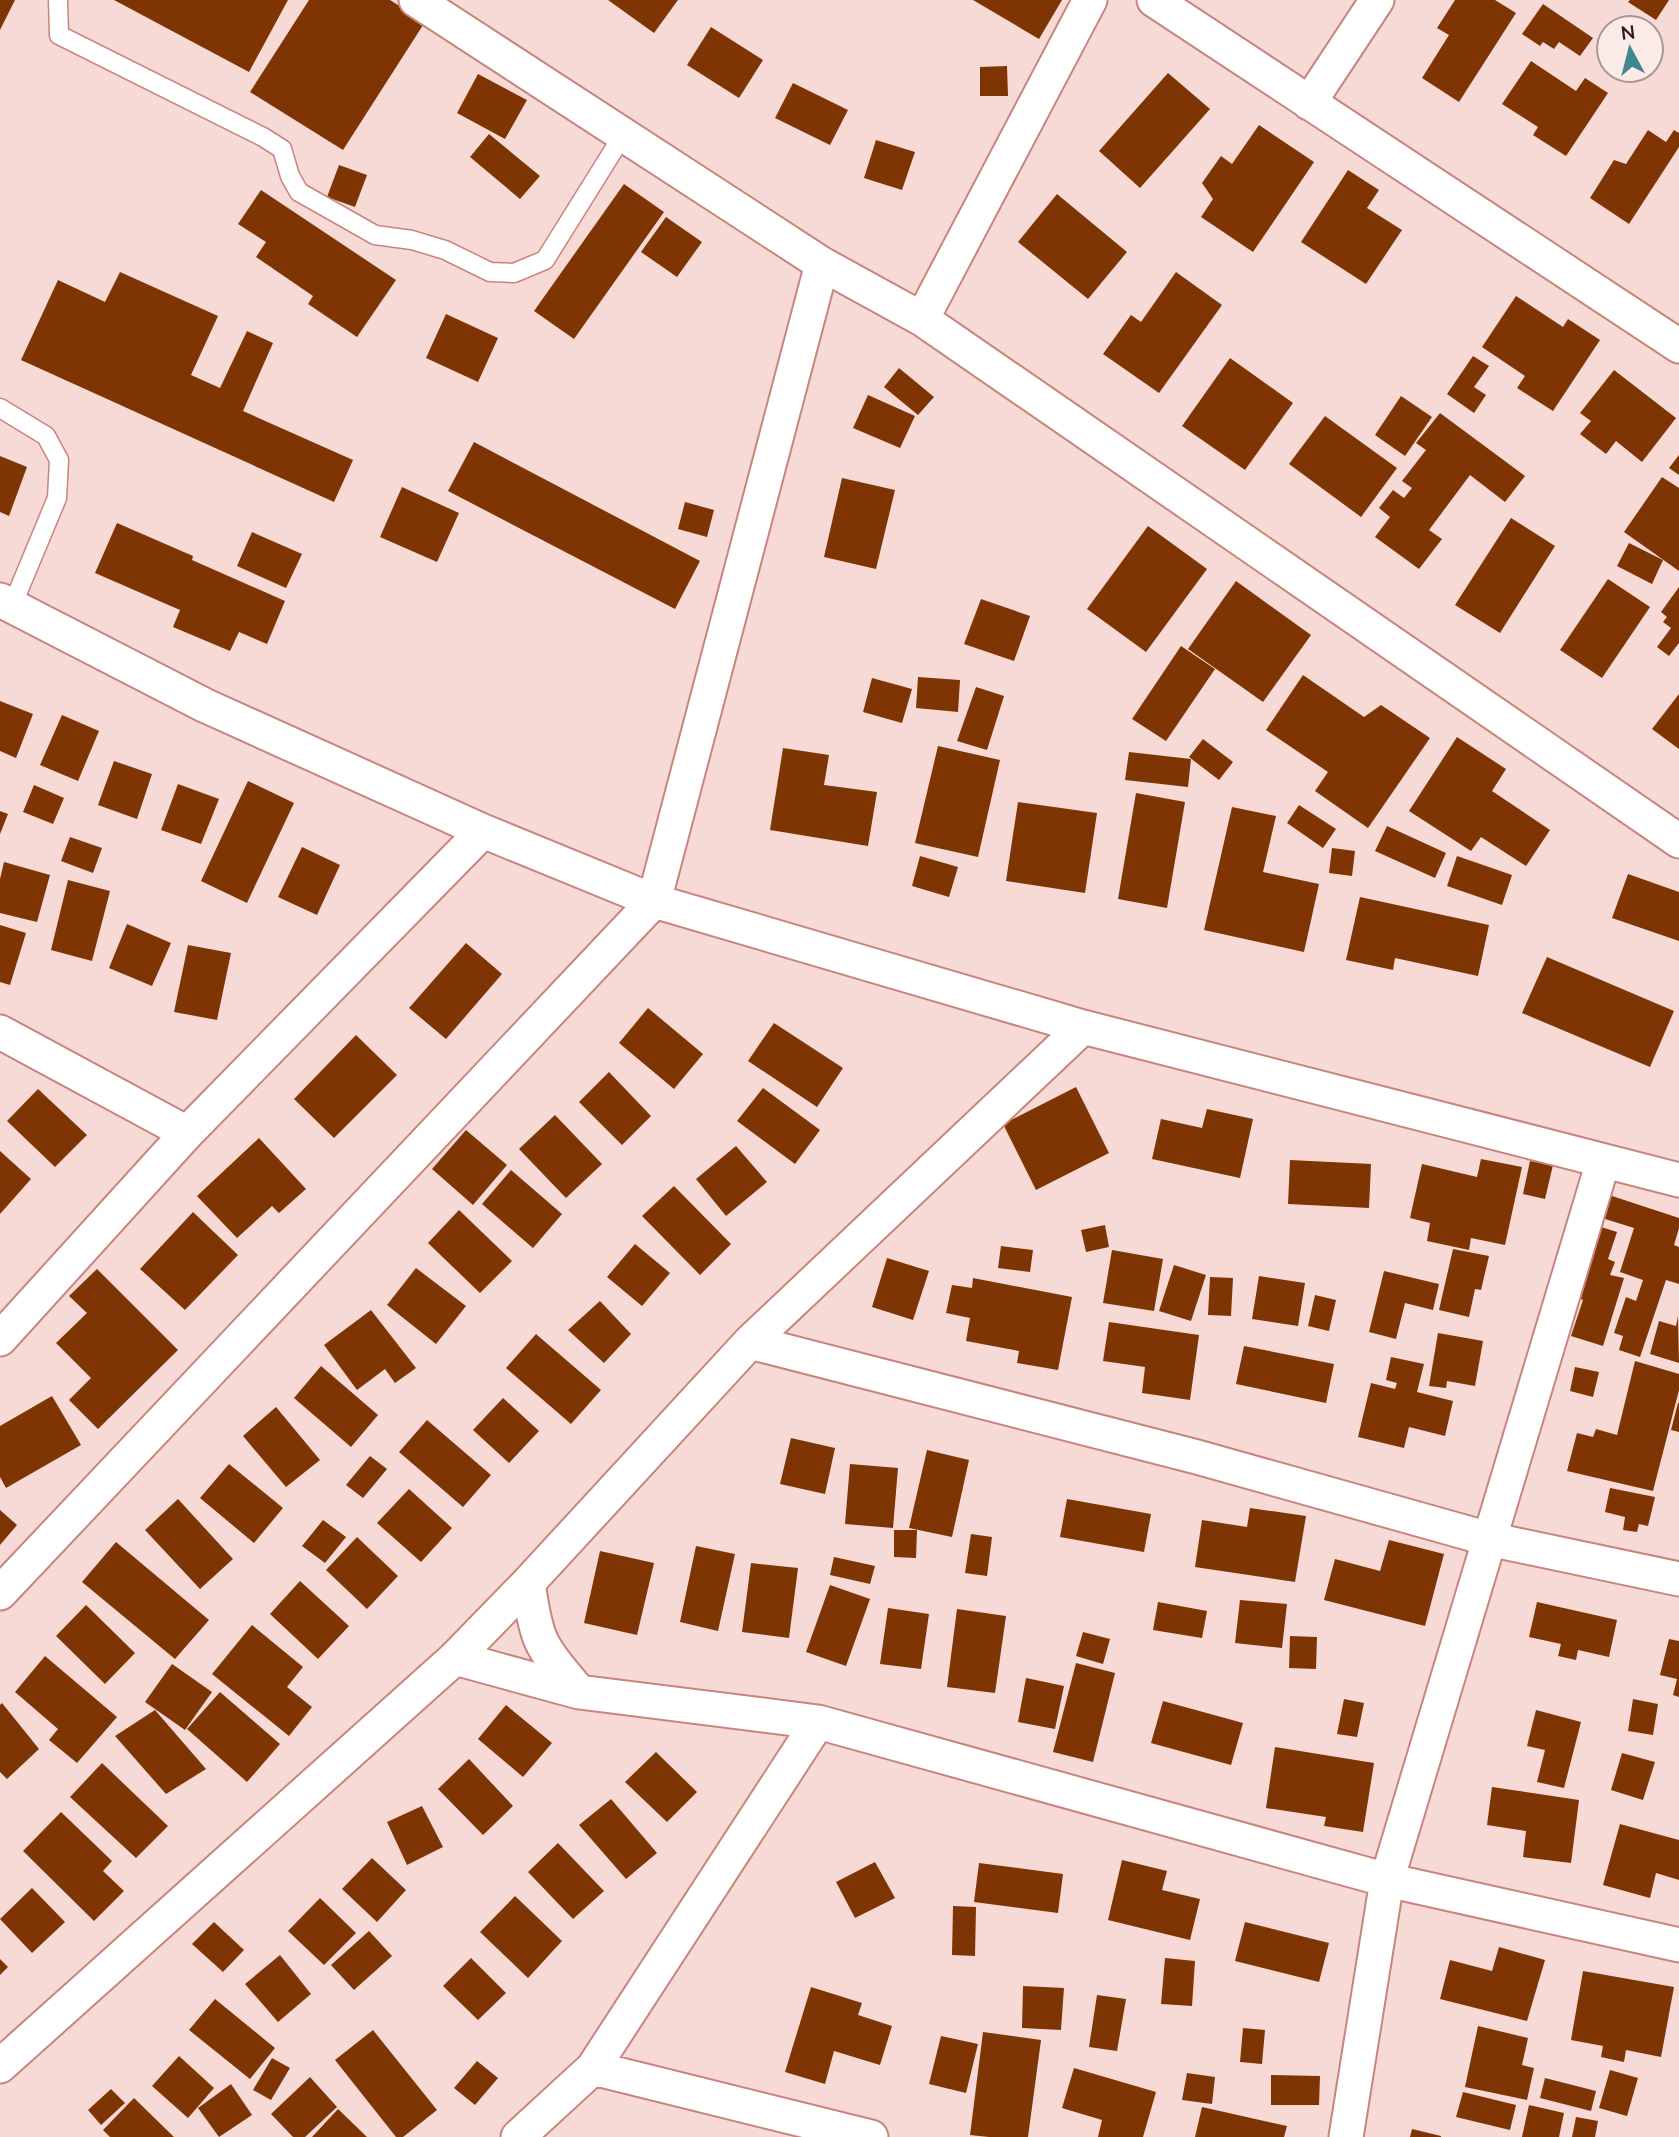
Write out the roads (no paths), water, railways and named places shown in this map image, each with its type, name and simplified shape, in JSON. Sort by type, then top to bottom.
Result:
[{"type":"street","points":[[416,0],[822,264],[922,319],[1679,841]]},
{"type":"street","points":[[922,319],[1090,0]]},
{"type":"street","points":[[1154,0],[1679,346]]},
{"type":"street","points":[[1309,103],[1377,0]]},
{"type":"street","points":[[0,1593],[654,901],[822,264]]},
{"type":"street","points":[[6,603],[204,705],[483,831],[654,901],[1083,1027],[1603,1162],[1677,1177]]},
{"type":"street","points":[[0,1339],[187,1133],[483,831]]},
{"type":"street","points":[[0,2066],[455,1658],[528,1583],[750,1342],[1083,1027]]},
{"type":"street","points":[[0,1032],[187,1133]]},
{"type":"street","points":[[1346,2137],[1387,1880],[1603,1162]]},
{"type":"street","points":[[750,1342],[1197,1457],[1489,1539],[1679,1579]]},
{"type":"street","points":[[528,1583],[533,1617],[540,1638],[548,1653],[579,1692]]},
{"type":"street","points":[[455,1658],[579,1692],[818,1721],[1387,1880],[1679,1945]]},
{"type":"street","points":[[518,2137],[593,2068],[818,1721]]},
{"type":"street","points":[[593,2068],[871,2137]]},
{"type":"lane","points":[[58,0],[59,35],[263,136],[282,149],[290,176],[299,192],[375,235],[412,240],[445,250],[490,272],[514,274],[545,260],[623,135]]},
{"type":"lane","points":[[0,408],[46,436],[59,460],[57,498],[6,603]]}]
